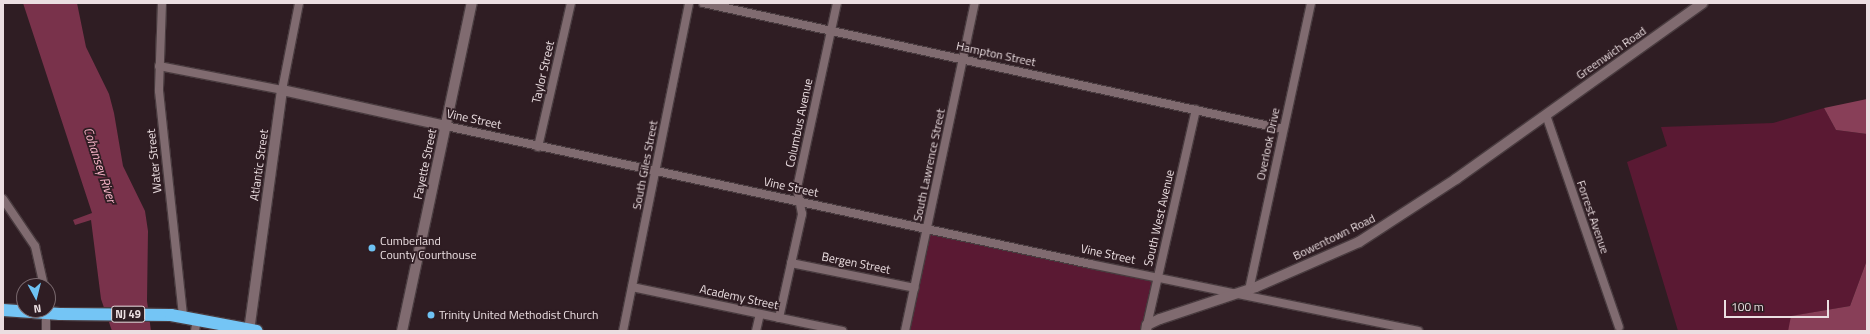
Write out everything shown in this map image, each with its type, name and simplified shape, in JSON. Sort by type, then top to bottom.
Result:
[{"type":"highway","name":"NJ 49","points":[[3,310],[16,311]]},
{"type":"highway","name":"NJ 49","points":[[56,312],[158,314],[183,316],[252,330]]},
{"type":"main road","name":"Fayette Street","points":[[402,331],[472,3]]},
{"type":"main road","name":"Greenwich Road","points":[[1534,123],[1703,3]]},
{"type":"main road","name":"Vine Street","points":[[282,90],[446,126]]},
{"type":"main road","name":"Atlantic Street","points":[[252,330],[282,90]]},
{"type":"main road","name":"Bowentown Road","points":[[1147,328],[1249,290],[1359,242],[1413,208],[1534,123]]},
{"type":"street","name":"Water Street","points":[[162,3],[159,91],[183,316]]},
{"type":"street","name":"Atlantic Street","points":[[282,90],[299,3]]},
{"type":"street","name":"Taylor Street","points":[[538,147],[571,3]]},
{"type":"street","name":"South Giles Street","points":[[623,331],[690,3]]},
{"type":"street","name":"Hampton Street","points":[[703,3],[1283,129]]},
{"type":"street","name":"Columbus Avenue","points":[[779,318],[802,214],[801,202],[797,188],[837,3]]},
{"type":"street","name":"South Lawrence Street","points":[[905,331],[928,229],[975,3]]},
{"type":"street","name":"Overlook Drive","points":[[1249,290],[1310,3]]},
{"type":"street","name":"Vine Street","points":[[159,66],[282,90]]},
{"type":"street","name":"South West Avenue","points":[[1147,328],[1196,110]]},
{"type":"street","name":"Forrest Avenue","points":[[1546,115],[1619,327]]},
{"type":"street","name":"Vine Street","points":[[446,126],[655,172],[1418,331]]},
{"type":"street","points":[[3,199],[35,246],[42,278]]},
{"type":"street","name":"Bergen Street","points":[[791,263],[915,288]]},
{"type":"street","name":"Academy Street","points":[[632,287],[842,331]]},
{"type":"street","points":[[756,331],[760,314]]},
{"type":"street","points":[[46,318],[46,331]]},
{"type":"street","points":[[195,331],[198,318]]},
{"type":"shaded area","points":[[1867,99],[1867,134],[1836,130],[1824,108]]},
{"type":"shaded area","points":[[1824,108],[1836,130],[1867,134],[1867,260],[1850,306],[1792,316],[1788,331],[1678,331],[1627,162],[1667,146],[1661,127],[1773,123]]},
{"type":"shaded area","points":[[928,229],[1159,278],[1146,331],[905,331]]},
{"type":"shaded area","points":[[1867,260],[1867,331],[1788,331],[1791,316],[1850,306]]},
{"type":"water","name":"Cohansey River","points":[[23,3],[77,3],[86,47],[109,94],[114,113],[123,166],[145,211],[148,231],[147,301],[151,331],[112,331],[101,299],[91,220],[75,225],[73,220],[92,213]]},
{"type":"place","name":"Cumberland County Courthouse","points":[[372,248]]},
{"type":"place","name":"Trinity United Methodist Church","points":[[431,315]]}]
